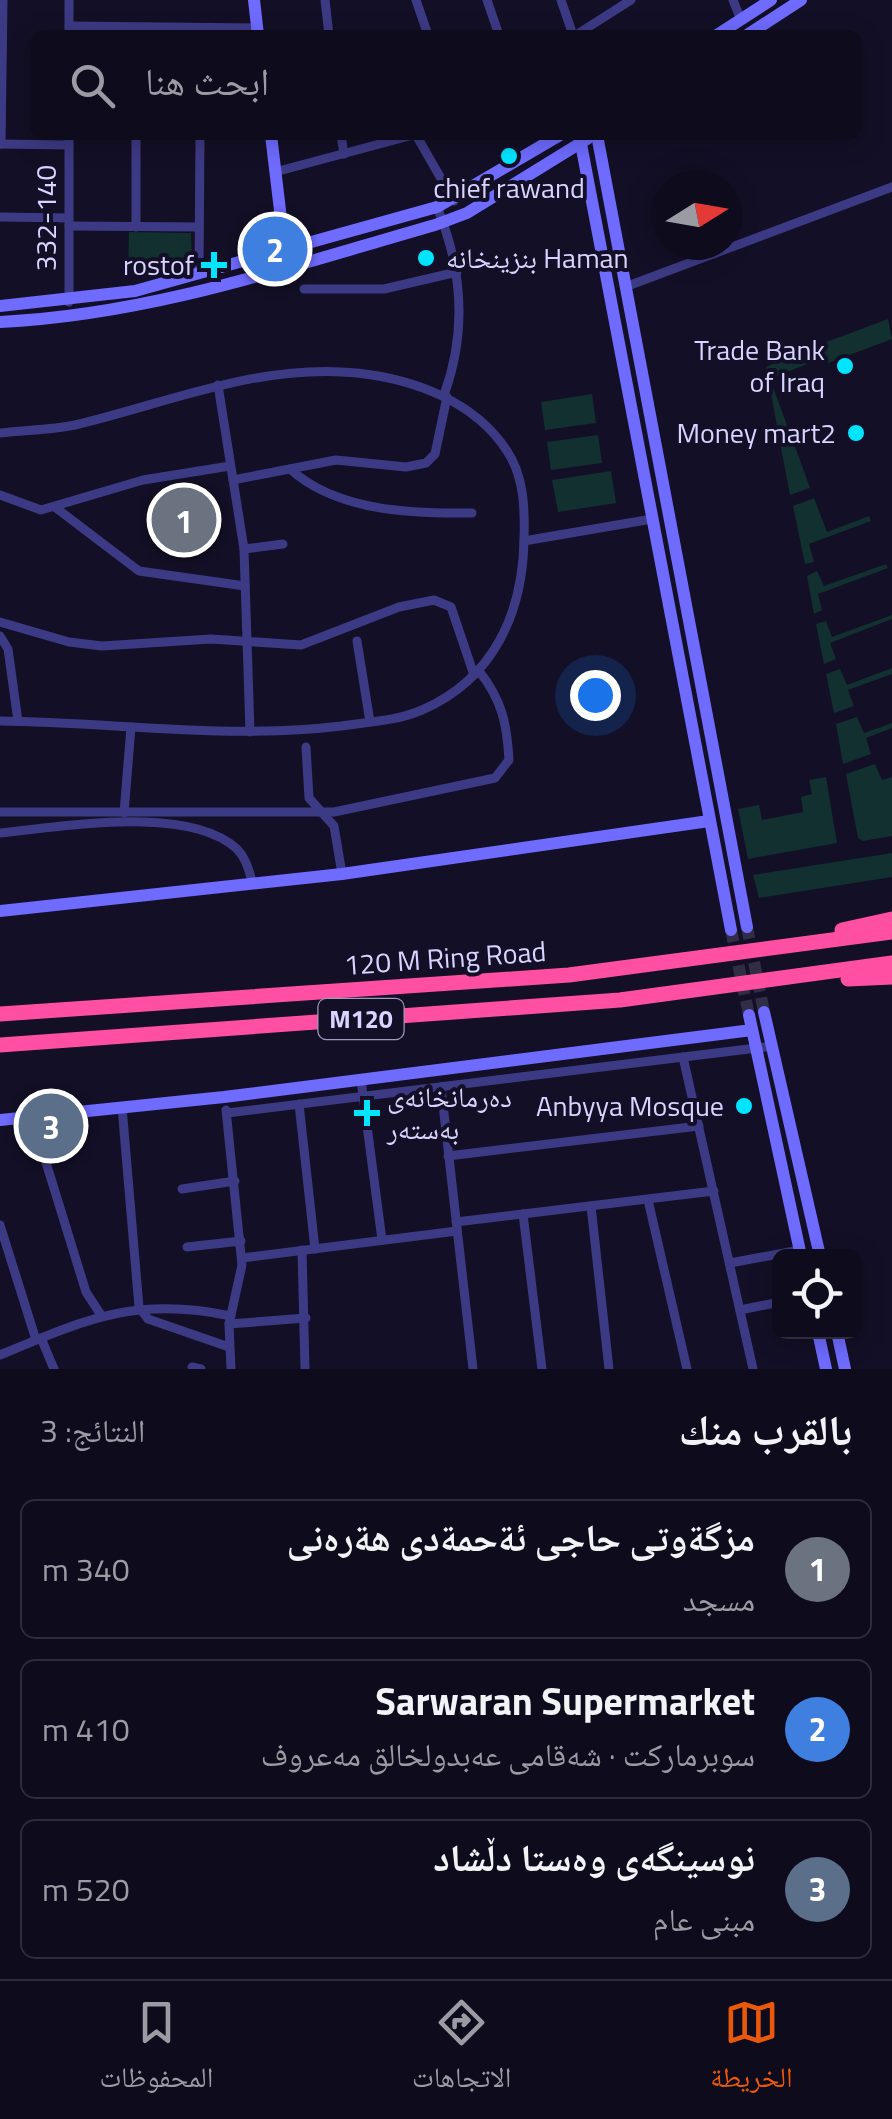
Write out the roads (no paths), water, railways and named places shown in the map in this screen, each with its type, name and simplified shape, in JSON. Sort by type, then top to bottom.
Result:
[{"type":"highway","points":[[772,951],[892,920]]},
{"type":"highway","name":"120 M Ring Road","points":[[0,1014],[569,975],[892,932]]},
{"type":"highway","name":"120 M Ring Road","points":[[0,1045],[602,1002],[789,980],[892,963]]},
{"type":"highway","points":[[789,980],[892,977]]},
{"type":"street","points":[[3,0],[1,144],[69,140]]},
{"type":"street","points":[[69,0],[69,30]]},
{"type":"street","points":[[254,0],[258,30]]},
{"type":"street","points":[[325,0],[328,30]]},
{"type":"street","points":[[416,0],[426,30]]},
{"type":"street","points":[[487,0],[496,30]]},
{"type":"street","points":[[562,0],[573,30]]},
{"type":"street","points":[[583,30],[631,0]]},
{"type":"street","points":[[733,0],[740,20]]},
{"type":"street","points":[[725,30],[771,0]]},
{"type":"street","points":[[755,30],[800,0]]},
{"type":"street","name":"332-140","points":[[69,140],[69,302]]},
{"type":"street","points":[[136,140],[136,226]]},
{"type":"street","points":[[199,274],[200,140]]},
{"type":"street","points":[[272,140],[285,252]]},
{"type":"street","points":[[342,140],[344,154]]},
{"type":"street","points":[[276,172],[396,140]]},
{"type":"street","points":[[418,140],[454,201]]},
{"type":"street","points":[[0,306],[69,302],[134,292],[437,207],[454,201],[552,140]]},
{"type":"street","points":[[0,322],[90,314],[164,301],[443,222],[467,213],[582,150],[591,140]]},
{"type":"street","points":[[597,140],[747,927]]},
{"type":"street","points":[[582,150],[600,151]]},
{"type":"street","points":[[582,150],[731,930]]},
{"type":"street","points":[[626,288],[892,187]]},
{"type":"street","points":[[233,480],[336,460],[406,468],[426,464],[435,454],[460,342],[456,272],[437,207]]},
{"type":"street","points":[[0,217],[199,227]]},
{"type":"street","points":[[304,288],[384,289],[456,272]]},
{"type":"street","points":[[0,433],[78,424],[218,385],[348,372],[446,396],[489,429],[509,453],[520,484],[524,541],[515,612],[477,673],[421,710],[370,722],[250,732],[0,721]]},
{"type":"street","points":[[218,385],[244,549],[250,732]]},
{"type":"street","points":[[0,495],[40,510],[56,508],[143,480],[230,466]]},
{"type":"street","points":[[290,469],[312,487],[340,498],[396,510],[472,513]]},
{"type":"street","points":[[644,474],[660,471]]},
{"type":"street","points":[[56,508],[139,572],[245,586]]},
{"type":"street","points":[[524,541],[652,519]]},
{"type":"street","points":[[244,549],[283,544]]},
{"type":"street","points":[[0,622],[68,642],[102,646],[211,639],[249,644],[310,643],[400,607],[444,601],[451,606],[477,673],[495,691],[505,718],[509,760],[500,775],[369,808],[324,812],[0,812]]},
{"type":"street","points":[[0,636],[8,648],[18,721]]},
{"type":"street","points":[[357,641],[370,722]]},
{"type":"street","points":[[124,813],[130,727]]},
{"type":"street","points":[[306,747],[309,798],[334,826],[342,874]]},
{"type":"street","points":[[0,912],[342,874],[709,820]]},
{"type":"street","points":[[0,833],[157,823],[188,825],[235,847],[245,858],[253,884]]},
{"type":"street","points":[[764,1012],[818,1249]]},
{"type":"street","points":[[749,1015],[800,1249]]},
{"type":"street","points":[[0,1120],[224,1097],[752,1030]]},
{"type":"street","points":[[227,1112],[773,1046]]},
{"type":"street","points":[[683,1058],[753,1369]]},
{"type":"street","points":[[361,1080],[382,1240]]},
{"type":"street","points":[[441,1087],[473,1369]]},
{"type":"street","points":[[224,1097],[242,1258],[230,1320],[231,1369]]},
{"type":"street","points":[[299,1104],[315,1249]]},
{"type":"street","points":[[122,1107],[139,1307],[148,1319],[229,1348]]},
{"type":"street","points":[[32,1116],[81,1278],[101,1315]]},
{"type":"street","points":[[448,1156],[699,1126]]},
{"type":"street","points":[[182,1189],[235,1181]]},
{"type":"street","points":[[242,1258],[382,1240],[523,1214],[714,1191]]},
{"type":"street","points":[[648,1200],[687,1369]]},
{"type":"street","points":[[591,1206],[609,1369]]},
{"type":"street","points":[[523,1214],[542,1369]]},
{"type":"street","points":[[0,1225],[38,1339],[54,1369]]},
{"type":"street","points":[[187,1247],[241,1241]]},
{"type":"street","points":[[302,1250],[305,1369]]},
{"type":"street","points":[[730,1263],[772,1257]]},
{"type":"street","points":[[740,1310],[772,1304]]},
{"type":"street","points":[[0,1355],[101,1315],[139,1307],[230,1320],[306,1318]]},
{"type":"street","points":[[822,1339],[837,1368]]},
{"type":"street","points":[[837,1339],[837,1368]]},
{"type":"tunnel","points":[[747,927],[764,1012]]},
{"type":"tunnel","points":[[731,930],[749,1015]]},
{"type":"place","name":"chief rawand","points":[[509,156]]},
{"type":"place","name":"Sarwaran Supermarket","points":[[275,249]]},
{"type":"place","name":"بنزینخانە Haman","points":[[426,258]]},
{"type":"place","name":"rostof","points":[[214,265]]},
{"type":"place","name":"Trade Bank of Iraq","points":[[845,366]]},
{"type":"place","name":"Money mart2","points":[[856,433]]},
{"type":"place","name":"مزگةوتی حاجی ئةحمةدی هةرەنی","points":[[184,520]]},
{"type":"place","name":"Anbyya Mosque","points":[[744,1106]]},
{"type":"place","name":"دەرمانخانەی بەستەر","points":[[367,1113]]},
{"type":"place","name":"نوسینگەی وەستا دڵشاد","points":[[51,1126]]}]
